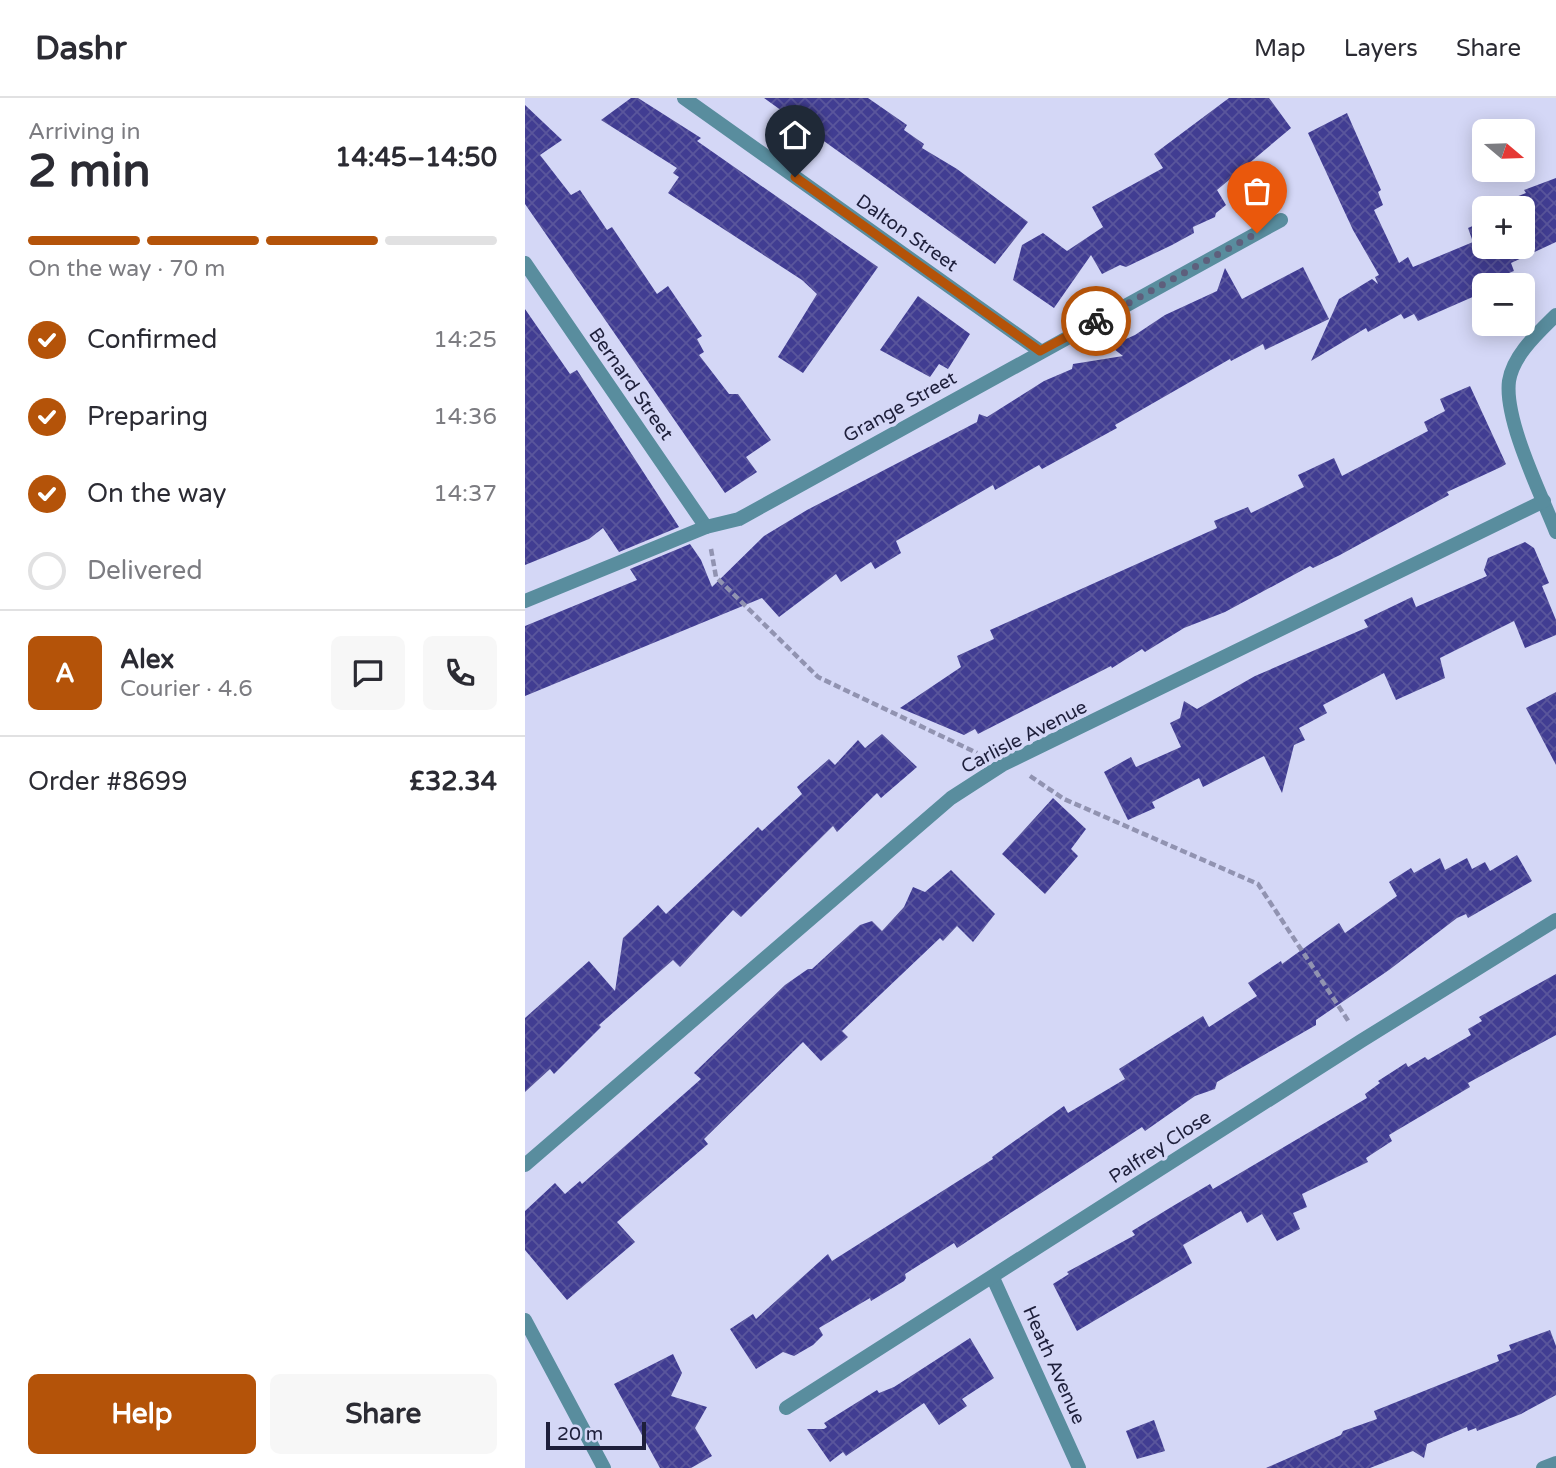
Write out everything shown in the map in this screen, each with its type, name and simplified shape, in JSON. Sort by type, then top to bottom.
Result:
[{"type":"street","name":"Dalton Street","points":[[684,98],[1040,351]]},
{"type":"street","name":"Grange Street","points":[[525,601],[706,527],[739,519],[1282,219]]},
{"type":"street","name":"Bernard Street","points":[[525,263],[706,527]]},
{"type":"street","points":[[1556,315],[1527,343],[1509,380],[1512,415],[1556,532]]},
{"type":"street","name":"Carlisle Avenue","points":[[525,1165],[951,798],[1002,765],[1544,501]]},
{"type":"street","name":"Palfrey Close","points":[[786,1408],[1361,1041],[1556,920]]},
{"type":"street","name":"Heath Avenue","points":[[993,1278],[1079,1468]]},
{"type":"street","points":[[525,1320],[604,1468]]},
{"type":"street","points":[[1543,1468],[1556,1463]]},
{"type":"path","points":[[706,527],[716,577],[818,677],[1039,780],[1064,799],[1258,884],[1361,1041]]},
{"type":"building","points":[[631,98],[638,98],[701,138],[697,141],[878,267],[803,373],[778,357],[817,294],[802,280],[668,193],[679,177],[673,173],[677,168],[601,120]]},
{"type":"building","points":[[764,98],[868,98],[907,125],[904,130],[924,144],[922,148],[957,169],[1028,222],[995,264]]},
{"type":"building","points":[[1229,98],[1269,98],[1291,128],[1217,190],[1226,205],[1215,217],[1193,227],[1194,233],[1126,267],[1120,265],[1102,274],[1091,255],[1054,308],[1013,280],[1022,245],[1043,233],[1067,251],[1103,227],[1092,207],[1163,168],[1154,154]]},
{"type":"building","points":[[525,105],[562,140],[540,155],[571,195],[580,190],[607,230],[612,227],[657,294],[668,286],[702,336],[697,339],[704,352],[699,355],[729,394],[738,394],[771,440],[746,457],[757,472],[725,493],[525,204]]},
{"type":"building","points":[[1347,113],[1381,190],[1378,192],[1383,205],[1374,210],[1399,263],[1408,257],[1413,267],[1472,242],[1472,259],[1520,259],[1511,263],[1514,271],[1472,273],[1472,297],[1418,321],[1414,314],[1404,319],[1401,314],[1368,332],[1366,328],[1311,361],[1339,299],[1372,279],[1378,284],[1375,277],[1379,275],[1353,230],[1308,133]]},
{"type":"building","points":[[1556,178],[1556,242],[1535,252],[1535,196],[1518,196],[1526,193],[1524,190]]},
{"type":"building","points":[[1303,267],[1329,319],[1265,350],[1263,344],[1231,361],[1230,359],[1115,425],[1117,428],[1042,469],[1039,465],[995,490],[993,485],[896,541],[901,553],[875,569],[871,562],[841,582],[836,574],[779,617],[762,598],[525,696],[525,626],[637,580],[630,569],[690,544],[701,560],[712,587],[764,536],[807,510],[977,422],[979,414],[987,417],[1044,381],[1072,369],[1073,364],[1123,356],[1110,346],[1135,335],[1165,315],[1217,291],[1225,268],[1242,299]]},
{"type":"building","points":[[918,296],[970,334],[948,369],[939,364],[930,377],[880,350]]},
{"type":"building","points":[[525,309],[570,374],[577,370],[679,527],[619,552],[603,528],[589,539],[525,565]]},
{"type":"building","points":[[1470,386],[1506,464],[1501,467],[1447,492],[1449,495],[1340,555],[1313,568],[1310,566],[1225,612],[1184,628],[1145,652],[1142,649],[1112,668],[1111,666],[978,734],[975,729],[964,735],[900,708],[961,667],[957,656],[994,639],[990,630],[1217,528],[1214,521],[1248,507],[1251,513],[1304,487],[1298,475],[1334,458],[1342,476],[1428,431],[1424,422],[1445,411],[1440,399]]},
{"type":"building","points":[[1525,542],[1534,548],[1549,583],[1542,586],[1556,620],[1556,635],[1525,648],[1514,621],[1440,658],[1445,678],[1396,700],[1384,673],[1323,705],[1327,713],[1299,728],[1305,740],[1294,745],[1282,793],[1264,756],[1203,787],[1199,778],[1152,802],[1155,808],[1128,820],[1104,772],[1131,757],[1136,767],[1181,747],[1170,723],[1180,718],[1184,701],[1197,709],[1255,676],[1368,627],[1364,620],[1412,597],[1416,607],[1487,576],[1484,570],[1488,558]]},
{"type":"building","points":[[1556,692],[1556,765],[1526,708]]},
{"type":"building","points":[[882,734],[917,767],[881,798],[877,793],[837,832],[833,826],[741,917],[733,910],[680,967],[673,960],[599,1025],[601,1027],[554,1074],[550,1069],[525,1092],[525,1018],[589,961],[615,991],[623,938],[658,905],[666,914],[758,827],[762,831],[802,794],[797,787],[829,759],[835,765],[858,740],[865,748]]},
{"type":"building","points":[[1053,798],[1086,829],[1071,849],[1078,856],[1045,894],[1002,854]]},
{"type":"building","points":[[1517,855],[1532,881],[1468,918],[1466,914],[1457,918],[1389,970],[1316,1020],[1316,1025],[1217,1082],[1215,1089],[1195,1096],[1145,1131],[1142,1127],[957,1248],[954,1243],[905,1274],[904,1281],[819,1328],[823,1335],[813,1345],[794,1356],[783,1352],[756,1369],[730,1329],[753,1314],[756,1319],[828,1254],[832,1261],[993,1159],[992,1157],[1064,1106],[1068,1113],[1125,1079],[1119,1069],[1203,1016],[1209,1027],[1257,996],[1248,983],[1281,961],[1282,964],[1339,923],[1345,933],[1397,896],[1389,882],[1411,868],[1414,873],[1440,858],[1445,870],[1467,858],[1472,869],[1485,862],[1490,871]]},
{"type":"building","points":[[951,870],[995,914],[973,942],[957,926],[943,941],[940,938],[842,1031],[848,1037],[821,1061],[803,1042],[704,1139],[708,1144],[617,1222],[635,1242],[567,1300],[525,1250],[525,1211],[555,1183],[565,1194],[580,1181],[582,1184],[701,1079],[694,1073],[785,985],[812,969],[860,925],[872,921],[882,931],[904,907],[913,887],[925,892]]},
{"type":"building","points":[[1556,974],[1556,1035],[1468,1083],[1470,1087],[1389,1135],[1392,1141],[1366,1158],[1368,1162],[1302,1194],[1307,1207],[1293,1213],[1300,1229],[1277,1241],[1262,1214],[1247,1223],[1241,1211],[1183,1245],[1192,1263],[1077,1331],[1053,1284],[1069,1274],[1067,1272],[1135,1235],[1132,1231],[1210,1184],[1213,1189],[1367,1098],[1365,1094],[1380,1083],[1378,1081],[1406,1063],[1408,1067],[1425,1057],[1428,1060],[1471,1035],[1468,1029],[1482,1021],[1479,1017]]},
{"type":"building","points":[[1550,1330],[1556,1346],[1556,1395],[1521,1414],[1477,1431],[1476,1428],[1468,1431],[1467,1427],[1427,1444],[1424,1458],[1413,1451],[1370,1468],[1266,1468],[1341,1435],[1343,1431],[1377,1419],[1374,1411],[1499,1361],[1497,1355],[1511,1350],[1509,1345]]},
{"type":"building","points":[[970,1338],[994,1378],[962,1399],[967,1406],[939,1425],[924,1403],[846,1456],[843,1452],[830,1462],[807,1429],[824,1429],[827,1427],[824,1423],[877,1390],[879,1393],[894,1387]]},
{"type":"building","points":[[673,1354],[682,1373],[671,1396],[707,1407],[695,1428],[712,1456],[691,1468],[660,1468],[614,1384]]},
{"type":"building","points":[[1154,1420],[1165,1451],[1137,1459],[1126,1431]]},
{"type":"way so far","points":[[1096,321],[1257,233]]},
{"type":"route","points":[[795,177],[1040,351],[1096,321]]}]
